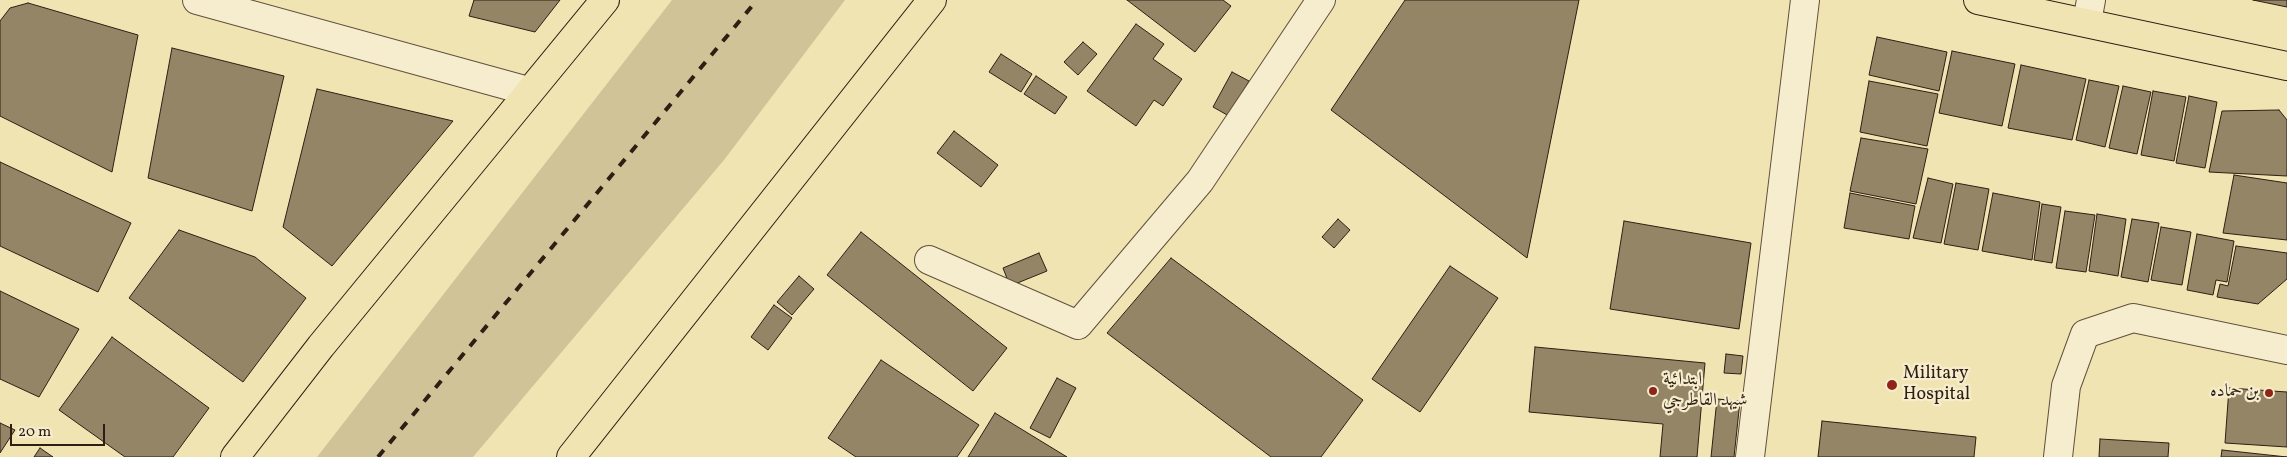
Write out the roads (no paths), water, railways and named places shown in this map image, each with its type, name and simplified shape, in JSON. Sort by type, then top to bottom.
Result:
[{"type":"main road","points":[[235,457],[321,346],[528,91],[605,0]]},
{"type":"main road","points":[[571,457],[932,0]]},
{"type":"main road","points":[[1978,0],[2089,11],[2287,66]]},
{"type":"street","points":[[197,0],[528,91]]},
{"type":"street","points":[[928,260],[1078,325],[1200,181],[1321,0]]},
{"type":"street","points":[[1750,457],[1805,0]]},
{"type":"street","points":[[2058,457],[2066,386],[2085,334],[2133,318],[2287,350]]},
{"type":"railway","points":[[378,457],[757,0]]},
{"type":"place","name":"Military Hospital","points":[[1892,385]]},
{"type":"place","name":"ابتدائية شيهد القاطرجي","points":[[1653,391]]},
{"type":"place","name":"بن حماده","points":[[2269,393]]}]
